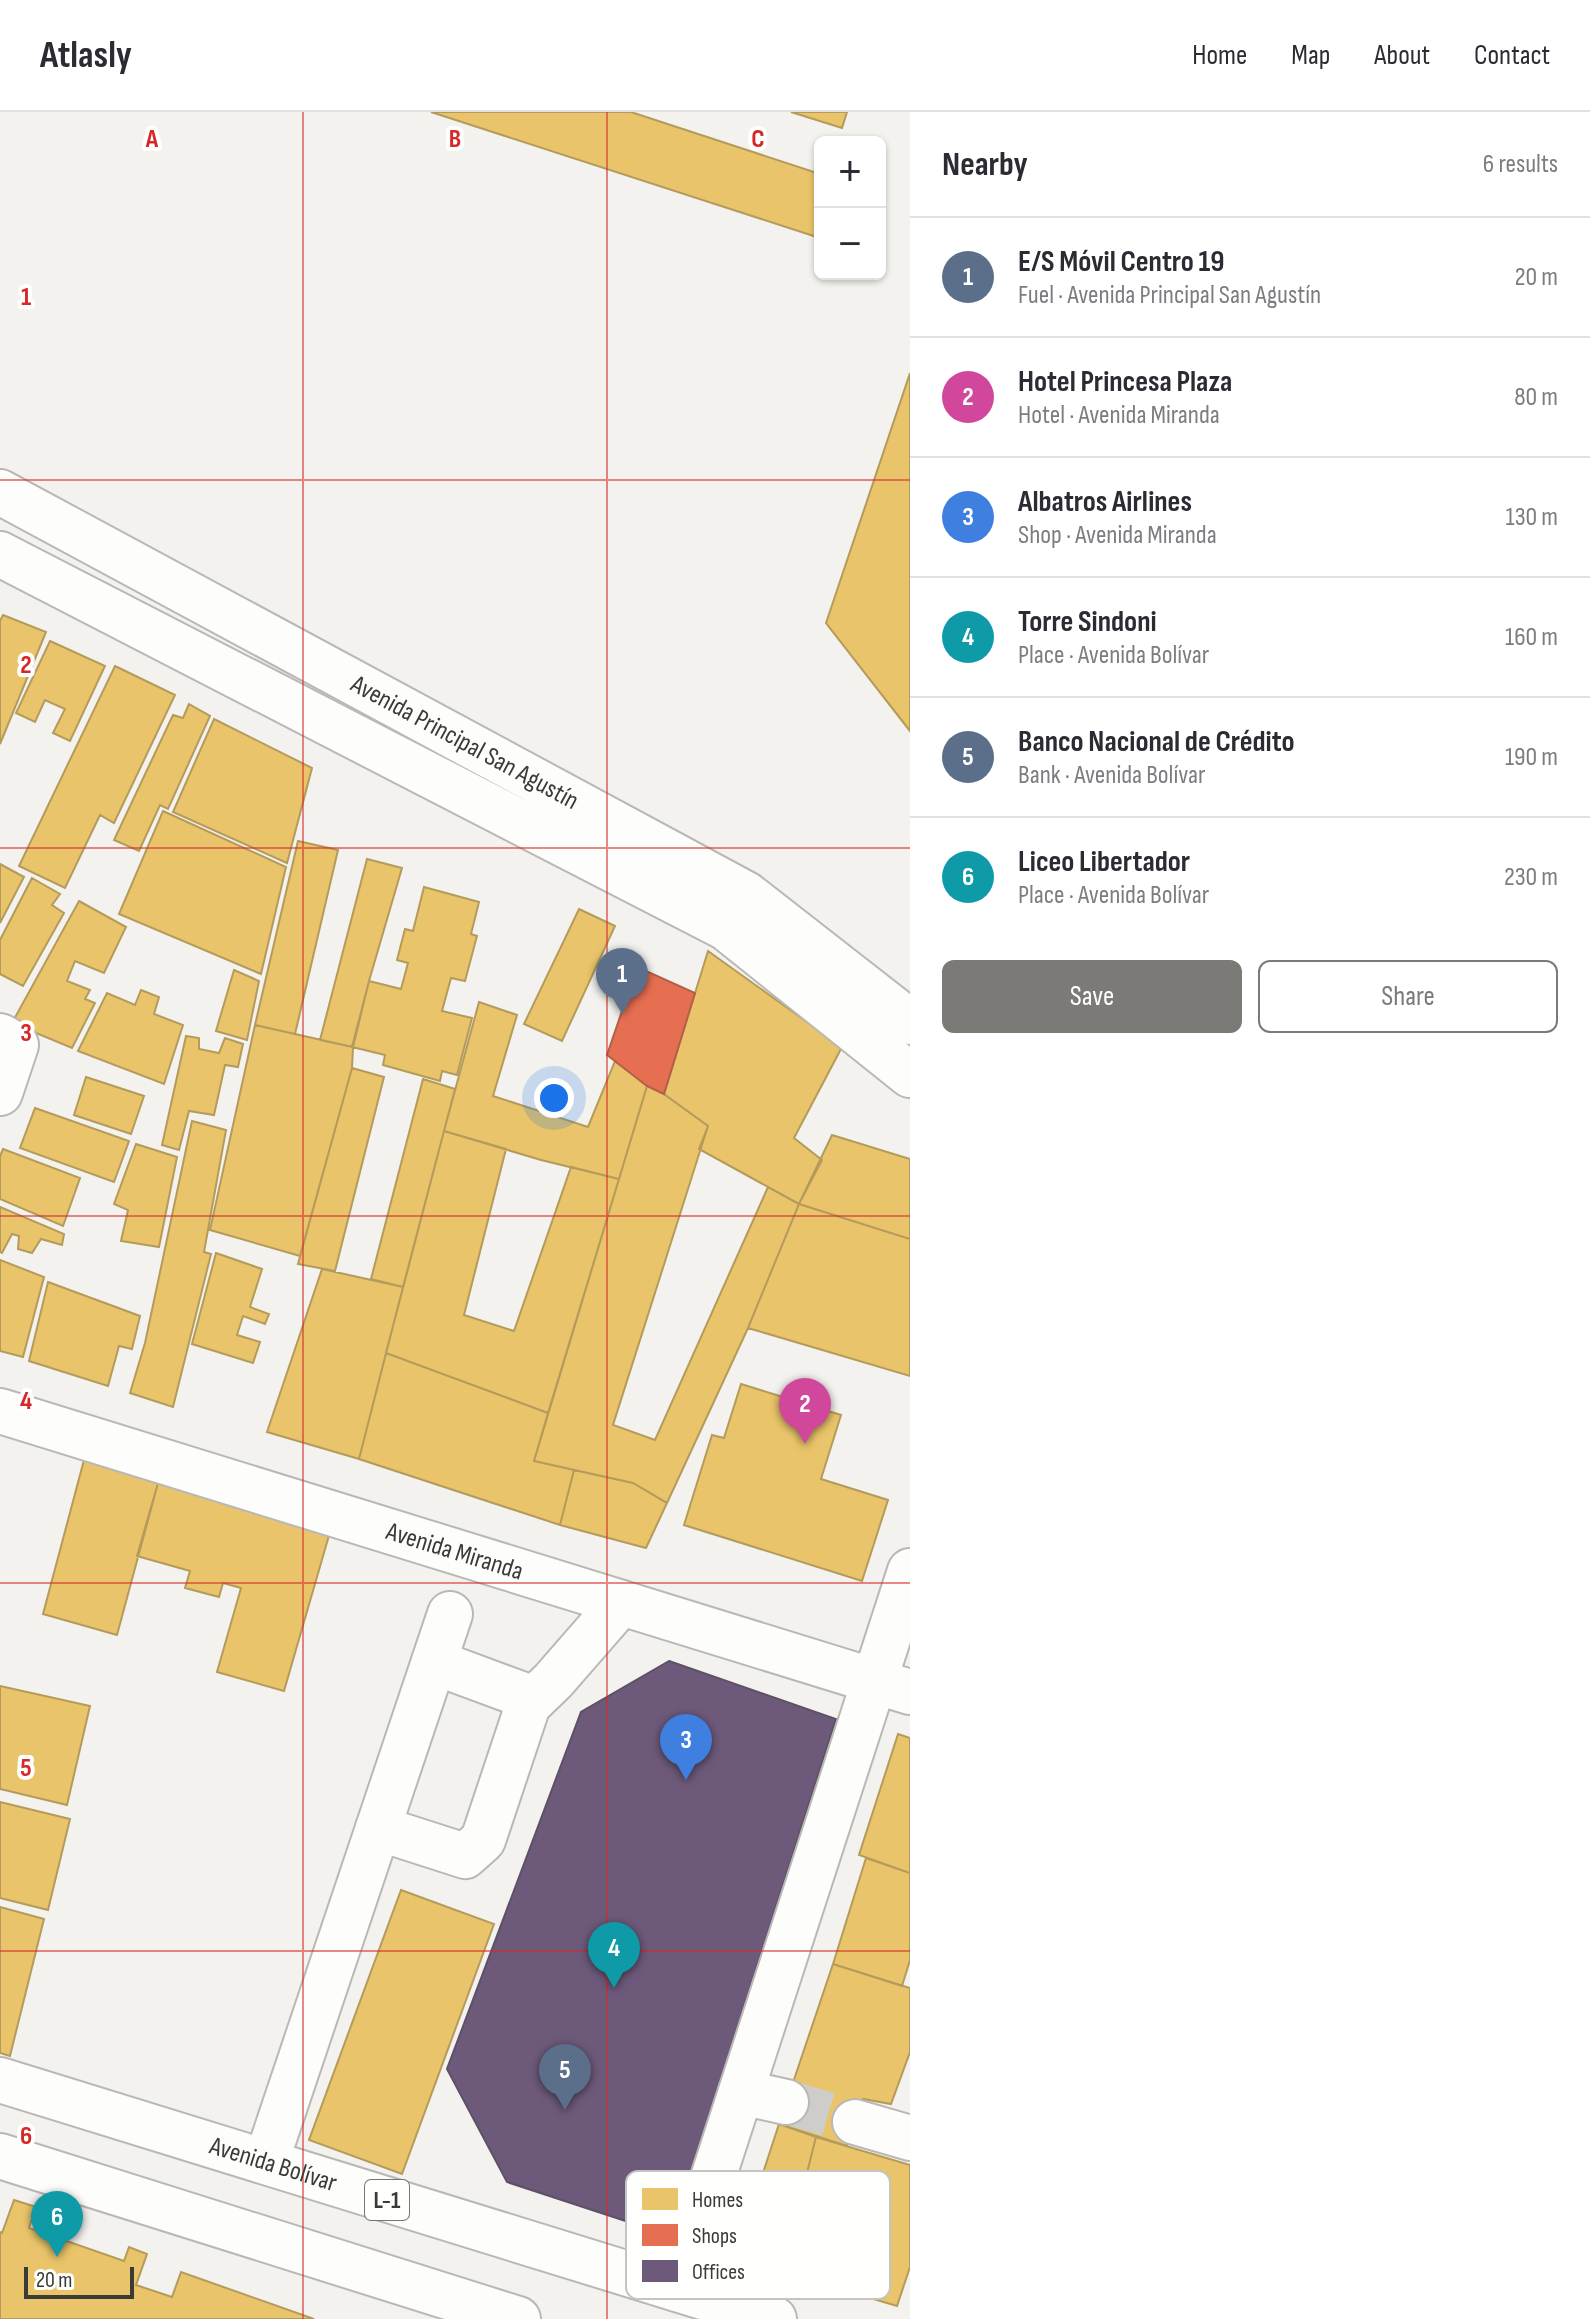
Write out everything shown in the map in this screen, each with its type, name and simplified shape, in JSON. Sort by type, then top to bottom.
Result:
[{"type":"street","name":"Avenida Principal San Agustín","points":[[0,492],[746,894],[889,1023],[910,1075]]},
{"type":"street","points":[[62,586],[84,538]]},
{"type":"street","name":"Avenida Principal San Agustín","points":[[0,554],[726,928],[889,1023]]},
{"type":"street","points":[[282,700],[306,657]]},
{"type":"street","points":[[0,1036],[16,1045],[0,1093]]},
{"type":"street","name":"Avenida Miranda","points":[[0,1411],[892,1686]]},
{"type":"street","points":[[715,2171],[741,2092],[892,1686],[910,1571]]},
{"type":"street","points":[[378,1828],[465,1856],[476,1849],[483,1840],[528,1705],[621,1603]]},
{"type":"street","points":[[266,2162],[450,1614]]},
{"type":"street","points":[[434,1662],[526,1696],[528,1705]]},
{"type":"street","name":"Avenida Bolívar","points":[[0,2080],[626,2273]]},
{"type":"street","points":[[741,2092],[786,2102]]},
{"type":"street","points":[[855,2122],[907,2126]]},
{"type":"street","points":[[0,2156],[518,2319]]},
{"type":"street","name":"Avenida Bolívar","points":[[709,2299],[774,2319]]},
{"type":"building: Homes","points":[[431,112],[631,112],[814,172],[814,236]]},
{"type":"building: Homes","points":[[791,112],[847,112],[842,128]]},
{"type":"building: Homes","points":[[910,373],[910,731],[826,623]]},
{"type":"building: Homes","points":[[3,615],[46,632],[0,744],[0,621]]},
{"type":"building: Homes","points":[[50,641],[105,666],[70,741],[53,733],[65,709],[45,700],[35,722],[16,713]]},
{"type":"building: Homes","points":[[115,666],[175,695],[114,823],[100,815],[65,888],[19,866]]},
{"type":"building: Homes","points":[[189,704],[210,716],[168,809],[160,805],[139,851],[114,840],[173,715],[183,718]]},
{"type":"building: Homes","points":[[214,719],[312,768],[287,863],[173,812]]},
{"type":"building: Homes","points":[[163,811],[286,867],[261,974],[119,914]]},
{"type":"building: Homes","points":[[298,841],[338,850],[295,1034],[255,1025]]},
{"type":"building: Homes","points":[[367,859],[402,868],[353,1047],[320,1040]]},
{"type":"building: Homes","points":[[0,864],[24,877],[0,923]]},
{"type":"building: Homes","points":[[32,878],[60,894],[52,905],[64,913],[23,986],[0,974],[0,940]]},
{"type":"building: Homes","points":[[424,887],[479,902],[471,934],[477,936],[465,981],[451,978],[442,1011],[472,1018],[457,1075],[442,1071],[440,1081],[383,1065],[385,1055],[352,1047],[369,981],[401,989],[408,963],[397,960],[405,929],[413,931]]},
{"type":"building: Homes","points":[[79,901],[126,927],[104,973],[75,961],[67,981],[90,990],[85,999],[95,1003],[72,1048],[12,1023]]},
{"type":"building: Homes","points":[[579,909],[615,926],[562,1041],[524,1024]]},
{"type":"building: Homes","points":[[708,951],[842,1047],[794,1138],[822,1160],[799,1204],[699,1149],[708,1126],[664,1094]]},
{"type":"building: Homes","points":[[234,970],[259,981],[247,1040],[216,1031]]},
{"type":"building: Homes","points":[[141,990],[159,997],[154,1014],[183,1025],[164,1084],[78,1051],[107,993],[135,1005]]},
{"type":"building: Homes","points":[[479,1002],[517,1015],[493,1096],[588,1127],[615,1061],[647,1086],[619,1179],[444,1131]]},
{"type":"building: Homes","points":[[255,1025],[353,1047],[352,1068],[300,1256],[210,1230]]},
{"type":"building: Homes","points":[[186,1036],[199,1038],[199,1049],[219,1053],[225,1038],[243,1044],[238,1067],[225,1065],[214,1115],[189,1111],[179,1150],[162,1145]]},
{"type":"building: Homes","points":[[352,1068],[384,1077],[335,1271],[298,1264]]},
{"type":"building: Homes","points":[[86,1077],[144,1096],[131,1134],[74,1115]]},
{"type":"building: Homes","points":[[423,1079],[455,1089],[403,1287],[371,1279]]},
{"type":"building: Homes","points":[[647,1086],[664,1094],[708,1126],[613,1425],[655,1440],[768,1187],[799,1204],[748,1328],[667,1503],[633,1483],[534,1461]]},
{"type":"building: Homes","points":[[35,1108],[129,1141],[114,1182],[20,1148]]},
{"type":"building: Homes","points":[[192,1121],[226,1130],[204,1252],[211,1254],[173,1407],[130,1393],[145,1343]]},
{"type":"building: Homes","points":[[444,1131],[506,1149],[464,1315],[514,1331],[571,1167],[619,1179],[548,1413],[386,1353]]},
{"type":"building: Homes","points":[[832,1135],[910,1159],[910,1239],[799,1204]]},
{"type":"building: Homes","points":[[136,1144],[177,1157],[159,1247],[121,1241],[128,1210],[114,1204]]},
{"type":"building: Homes","points":[[3,1149],[80,1178],[63,1226],[0,1199],[0,1156]]},
{"type":"building: Homes","points":[[799,1204],[910,1239],[910,1376],[748,1328]]},
{"type":"building: Homes","points":[[0,1207],[64,1234],[62,1245],[41,1239],[32,1253],[18,1249],[19,1236],[12,1234],[0,1252]]},
{"type":"building: Homes","points":[[216,1253],[262,1269],[250,1307],[269,1314],[265,1324],[243,1316],[237,1335],[260,1342],[253,1363],[192,1344]]},
{"type":"building: Homes","points":[[0,1260],[44,1277],[23,1357],[0,1351]]},
{"type":"building: Homes","points":[[322,1269],[403,1287],[359,1459],[267,1432]]},
{"type":"building: Homes","points":[[48,1282],[140,1316],[132,1349],[119,1346],[108,1386],[29,1361]]},
{"type":"building: Homes","points":[[386,1353],[548,1413],[534,1461],[574,1470],[560,1525],[359,1459]]},
{"type":"building: Homes","points":[[741,1384],[841,1415],[821,1479],[888,1500],[862,1581],[684,1525],[712,1435],[724,1438]]},
{"type":"building: Homes","points":[[84,1460],[158,1483],[117,1635],[43,1614]]},
{"type":"building: Homes","points":[[574,1470],[633,1483],[667,1503],[646,1548],[560,1525]]},
{"type":"building: Homes","points":[[158,1483],[330,1532],[284,1691],[217,1672],[241,1588],[223,1583],[219,1597],[185,1588],[190,1571],[137,1556]]},
{"type":"building: Homes","points":[[0,1686],[90,1706],[67,1805],[0,1789]]},
{"type":"building: Homes","points":[[898,1734],[910,1738],[910,1873],[859,1855]]},
{"type":"building: Homes","points":[[654,1798],[683,1850],[584,1904],[555,1849]]},
{"type":"building: Homes","points":[[0,1802],[70,1819],[48,1910],[0,1898]]},
{"type":"building: Homes","points":[[866,1858],[910,1873],[910,1960],[902,1986],[833,1964]]},
{"type":"building: Homes","points":[[401,1890],[494,1924],[402,2174],[309,2140]]},
{"type":"building: Homes","points":[[0,1907],[44,1919],[10,2056],[0,2053]]},
{"type":"building: Homes","points":[[685,1920],[665,1990],[637,1944]]},
{"type":"building: Homes","points":[[833,1964],[910,1988],[910,2052],[891,2104],[863,2099],[847,2146],[779,2124]]},
{"type":"building: Homes","points":[[779,2124],[816,2137],[808,2171],[764,2171]]},
{"type":"building: Homes","points":[[816,2137],[910,2165],[910,2267],[897,2306],[873,2299],[890,2299],[890,2171],[807,2171]]},
{"type":"building: Homes","points":[[14,2200],[36,2207],[29,2228],[124,2261],[129,2247],[147,2254],[136,2285],[172,2297],[181,2272],[314,2319],[0,2319],[0,2232]]},
{"type":"building: Shops","points":[[637,967],[695,993],[664,1094],[647,1086],[607,1055]]},
{"type":"building: Offices","points":[[669,1661],[836,1719],[692,2171],[626,2171],[626,2221],[507,2182],[447,2069],[581,1712]]},
{"type":"tunnel","points":[[786,2102],[855,2122]]},
{"type":"place","name":"E/S Móvil Centro 19","points":[[622,1014]]},
{"type":"place","name":"Hotel Princesa Plaza","points":[[805,1444]]},
{"type":"place","name":"Albatros Airlines","points":[[686,1780]]},
{"type":"place","name":"Torre Sindoni","points":[[614,1988]]},
{"type":"place","name":"Banco Nacional de Crédito","points":[[565,2110]]},
{"type":"place","name":"Liceo Libertador","points":[[57,2257]]}]
